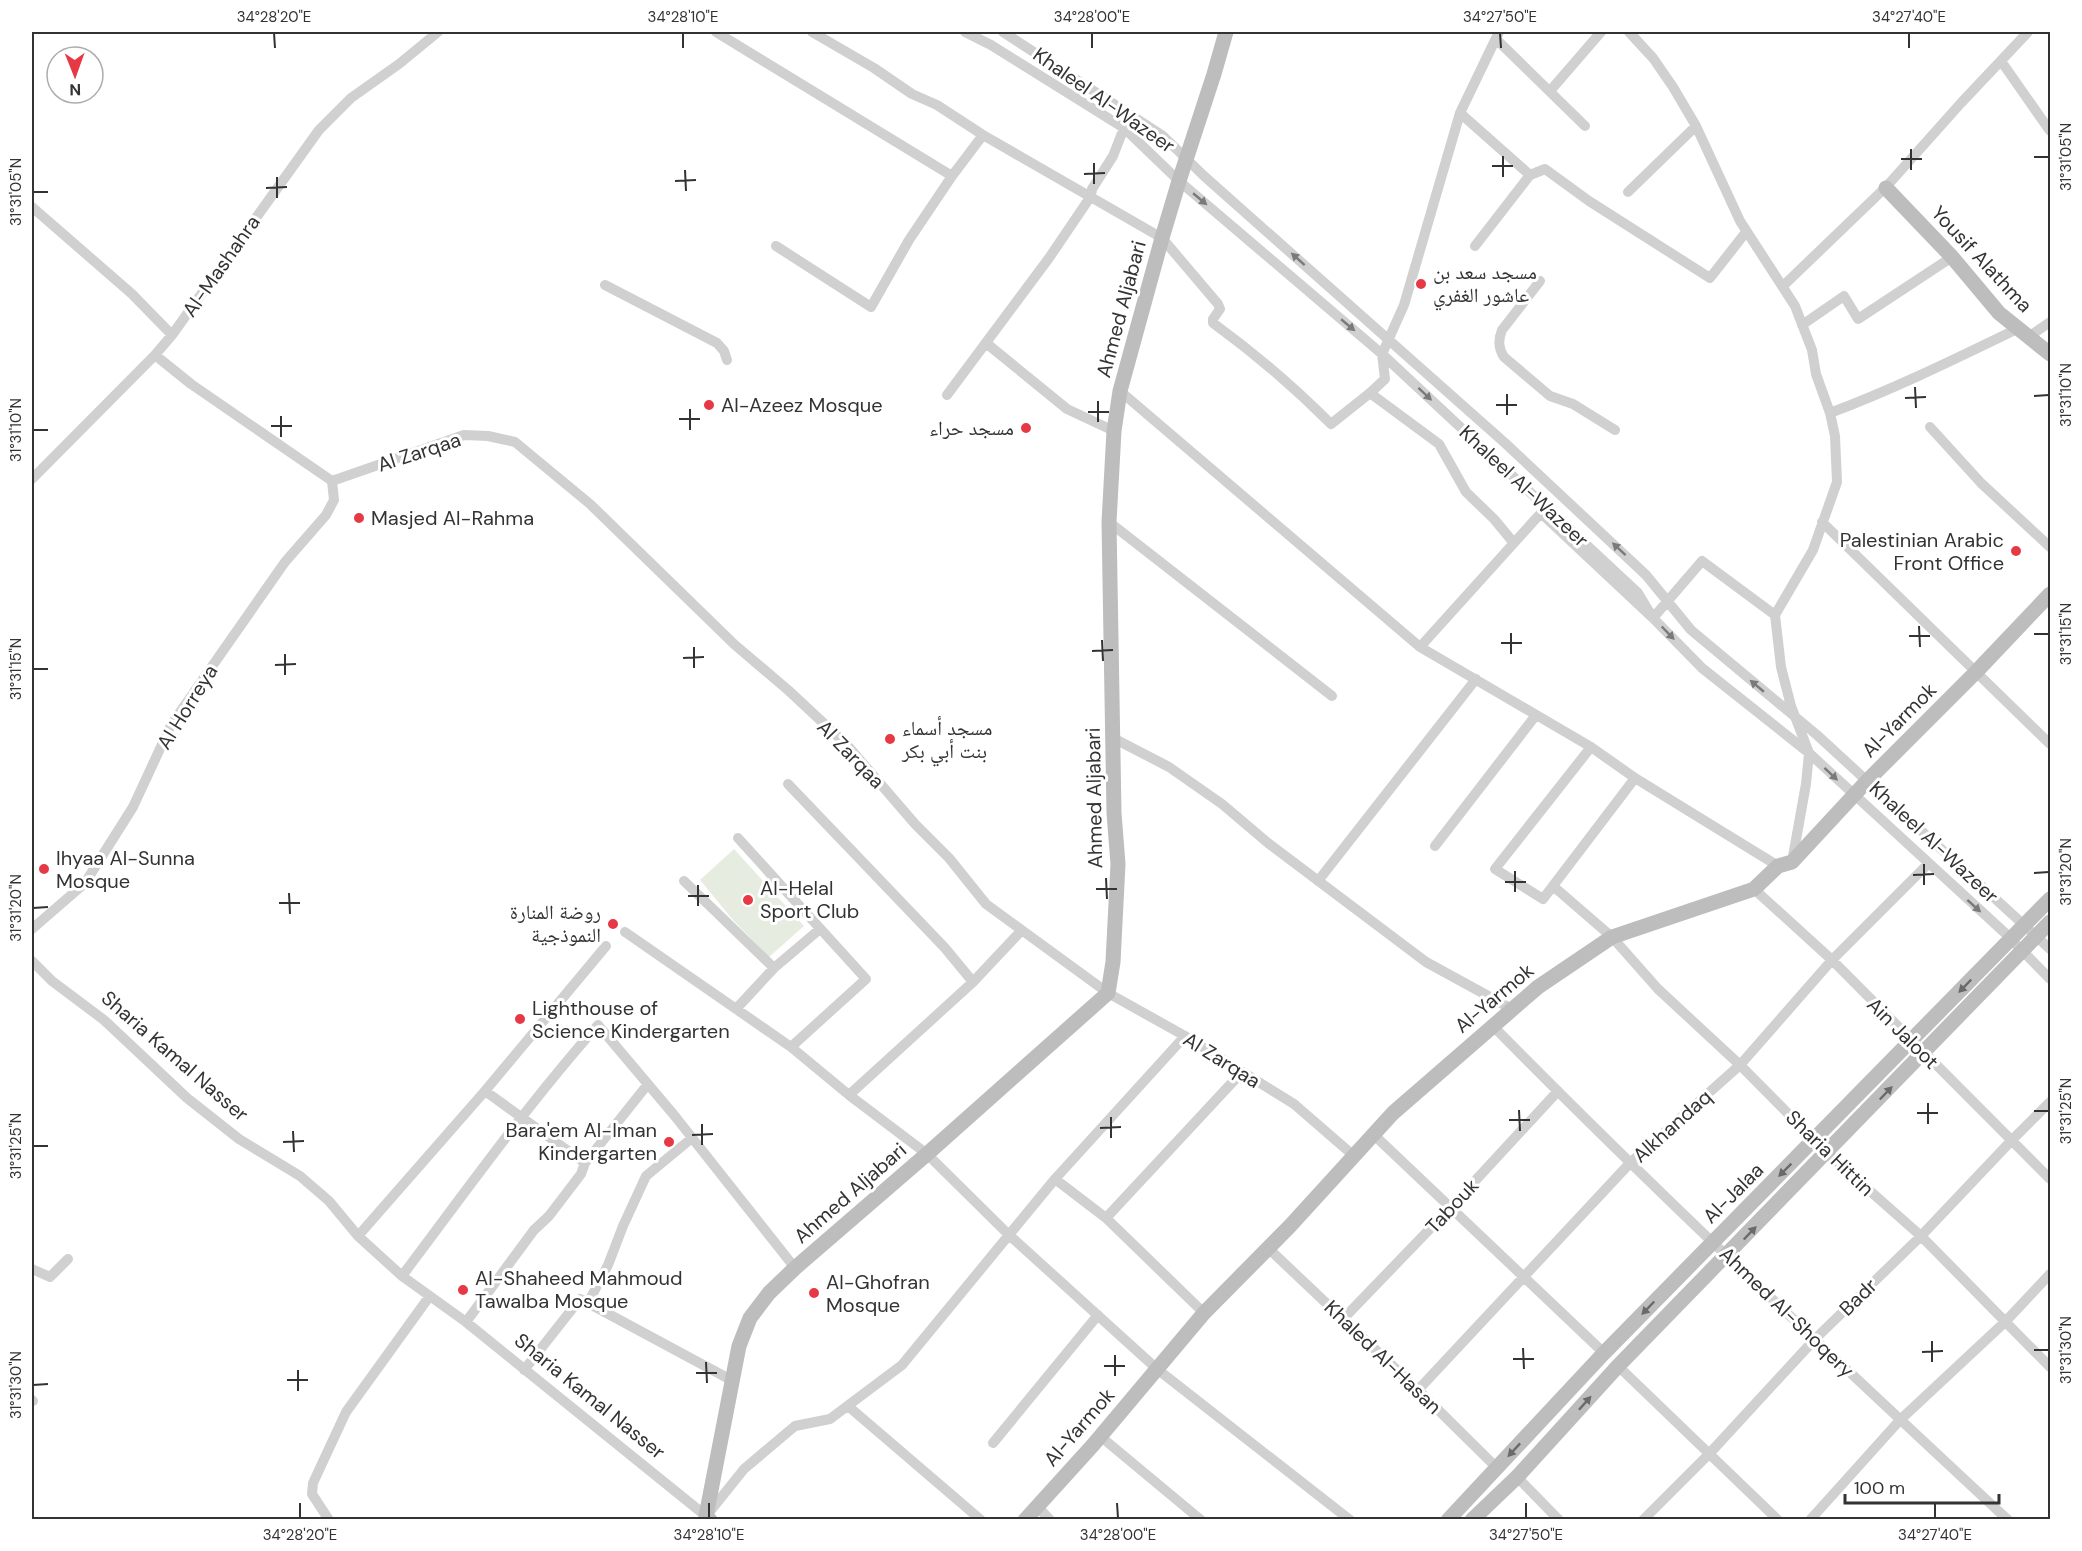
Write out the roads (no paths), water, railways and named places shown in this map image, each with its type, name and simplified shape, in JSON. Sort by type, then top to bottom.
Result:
[{"type":"street","name":"Al-Mashahra","points":[[32,479],[172,335],[319,130],[351,98],[399,64],[438,32]]},
{"type":"street","points":[[716,32],[952,176]]},
{"type":"street","points":[[812,32],[912,93],[937,105],[983,135],[1162,238],[1218,304],[1220,309],[1213,323],[1253,352],[1293,386],[1331,424],[1385,379],[1382,354],[1404,305],[1460,113],[1497,35],[1585,126]]},
{"type":"street","name":"Khaleel Al-Wazeer","points":[[965,32],[1010,57],[1124,128],[1179,181],[1382,354],[1638,592],[1653,618],[1702,668],[1809,753],[2011,939],[2050,980]]},
{"type":"street","name":"Khaleel Al-Wazeer","points":[[1003,32],[1163,136],[1588,520],[1646,575],[1691,630],[1867,781],[2050,949]]},
{"type":"street","name":"Ahmed Aljabari","points":[[706,1518],[739,1346],[750,1318],[769,1293],[1108,993],[1113,962],[1118,864],[1114,813],[1109,522],[1114,431],[1120,391],[1162,238],[1226,32]]},
{"type":"street","points":[[1550,91],[1600,32]]},
{"type":"street","points":[[1120,391],[1420,647],[1591,747],[1635,778],[1785,864],[1806,784],[1809,753],[1781,667],[1775,615],[1813,550],[1837,482],[1835,436],[1830,413],[1816,374],[1812,350],[1795,306],[1746,232],[1696,126],[1653,58],[1629,32]]},
{"type":"street","points":[[1783,286],[1886,188],[1961,102],[2028,32]]},
{"type":"street","points":[[2001,61],[2050,131]]},
{"type":"street","points":[[1460,113],[1530,175]]},
{"type":"street","points":[[1628,192],[1696,126]]},
{"type":"street","points":[[946,395],[1049,258],[1091,196],[1092,189],[1113,156],[1124,128]]},
{"type":"street","points":[[776,246],[871,307],[909,240],[983,135]]},
{"type":"street","points":[[1475,246],[1530,175],[1545,169],[1589,201],[1710,278],[1746,232]]},
{"type":"street","name":"Yousif Alathma","points":[[1886,188],[1952,257],[1999,313],[2050,354]]},
{"type":"street","points":[[32,207],[132,294],[172,335]]},
{"type":"street","points":[[1802,325],[1844,296],[1858,319],[1952,257]]},
{"type":"street","points":[[1540,281],[1502,330],[1499,336],[1499,350],[1504,357],[1550,396],[1574,404],[1615,430]]},
{"type":"street","points":[[605,285],[717,343],[724,351],[727,360]]},
{"type":"street","points":[[1830,413],[2050,322]]},
{"type":"street","points":[[986,343],[1067,409],[1114,431]]},
{"type":"street","points":[[155,355],[191,384],[332,481]]},
{"type":"street","points":[[1370,393],[1439,444],[1466,492],[1494,519],[1513,542]]},
{"type":"street","points":[[1930,427],[1981,483],[2050,547]]},
{"type":"street","name":"Al Zarqaa","points":[[332,481],[464,435],[489,436],[515,442],[590,504],[735,645],[788,690],[847,746],[915,824],[950,858],[986,904],[1108,993],[1185,1036],[1294,1104],[1354,1156]]},
{"type":"street","name":"Al Horreya","points":[[32,929],[85,883],[133,807],[171,725],[285,562],[326,515],[334,500],[332,481]]},
{"type":"street","points":[[1420,647],[1541,513],[1653,618],[1702,561],[1775,615]]},
{"type":"street","points":[[1109,522],[1332,696]]},
{"type":"street","points":[[1822,522],[2050,744]]},
{"type":"street","name":"Al-Yarmok","points":[[1025,1520],[1204,1313],[1269,1248],[1393,1113],[1538,987],[1612,937],[1754,889],[1785,864],[1975,673],[2050,594]]},
{"type":"street","points":[[1318,881],[1476,679]]},
{"type":"street","points":[[1435,846],[1536,715]]},
{"type":"street","points":[[1113,738],[1169,767],[1222,804],[1318,881],[1426,962],[1512,1009]]},
{"type":"street","points":[[1591,747],[1495,869],[1543,899],[1635,778]]},
{"type":"street","points":[[788,784],[945,948],[973,981]]},
{"type":"street","points":[[738,838],[866,979],[791,1047]]},
{"type":"street","name":"Alkhandaq","points":[[1418,1390],[1631,1162],[1740,1065],[1832,960],[1928,864]]},
{"type":"street","points":[[684,881],[774,968]]},
{"type":"street","name":"Sharia Hittin","points":[[1553,886],[1612,937],[1658,989],[1740,1065],[1827,1153],[1921,1236],[2050,1367]]},
{"type":"street","name":"Ain Jaloot","points":[[1754,889],[1832,960],[2050,1179]]},
{"type":"street","name":"Al-Jalaa","points":[[1448,1520],[1604,1353],[2050,899]]},
{"type":"street","name":"Al-Jalaa","points":[[1472,1520],[1517,1477],[1618,1366],[2050,922]]},
{"type":"street","points":[[736,1009],[774,968],[820,929]]},
{"type":"street","points":[[849,1095],[973,981],[1021,931]]},
{"type":"street","points":[[626,932],[791,1047],[849,1095],[927,1154],[1008,1234],[1157,1369],[1350,1520]]},
{"type":"street","points":[[358,1236],[485,1091],[606,946]]},
{"type":"street","name":"Sharia Kamal Nasser","points":[[32,961],[52,981],[104,1020],[187,1098],[239,1139],[300,1176],[329,1201],[358,1236],[402,1276],[466,1322],[706,1518]]},
{"type":"street","points":[[402,1276],[563,1064],[598,1025],[692,1138],[795,1268]]},
{"type":"street","name":"Ahmed Al-Shoqery","points":[[1493,1026],[1727,1256],[2008,1520]]},
{"type":"street","points":[[706,1518],[744,1469],[795,1426],[830,1419],[902,1365],[1055,1179],[1185,1036]]},
{"type":"street","points":[[1106,1218],[1241,1073]]},
{"type":"street","points":[[466,1322],[534,1230],[549,1216],[585,1163],[648,1084]]},
{"type":"street","points":[[485,1091],[585,1163]]},
{"type":"street","name":"Tabouk","points":[[1344,1318],[1558,1091]]},
{"type":"street","name":"Badr","points":[[1644,1520],[1709,1454],[1815,1339],[1921,1236],[2050,1102]]},
{"type":"street","points":[[1373,1134],[1604,1353]]},
{"type":"street","points":[[588,1303],[608,1265],[646,1176],[692,1138]]},
{"type":"street","points":[[1055,1179],[1106,1218],[1204,1313]]},
{"type":"street","name":"Khaled Al-Hasan","points":[[1269,1248],[1497,1468]]},
{"type":"street","points":[[32,1269],[50,1277],[68,1259]]},
{"type":"street","points":[[1810,1520],[1900,1420],[2005,1322],[2050,1274]]},
{"type":"street","points":[[329,1520],[312,1494],[313,1483],[346,1412],[429,1297]]},
{"type":"street","points":[[524,1370],[580,1299],[733,1381]]},
{"type":"street","points":[[993,1443],[1098,1315]]},
{"type":"street","points":[[1618,1366],[1778,1520]]},
{"type":"street","points":[[848,1406],[981,1520]]},
{"type":"street","points":[[1100,1436],[1201,1520]]},
{"type":"street","points":[[1517,1477],[1558,1520]]},
{"type":"street","points":[[1037,1506],[1050,1520]]},
{"type":"place","name":"مسجد سعد بن عاشور الغفري","points":[[1421,284]]},
{"type":"place","name":"Al-Azeez Mosque","points":[[709,405]]},
{"type":"place","name":"مسجد حراء","points":[[1026,428]]},
{"type":"place","name":"Masjed Al-Rahma","points":[[359,518]]},
{"type":"place","name":"Palestinian Arabic Front Office","points":[[2016,551]]},
{"type":"place","name":"مسجد أسماء بنت أبي بكر","points":[[890,739]]},
{"type":"place","name":"Ihyaa Al-Sunna Mosque","points":[[44,869]]},
{"type":"place","name":"Al-Helal Sport Club","points":[[748,900]]},
{"type":"place","name":"روضة المنارة النموذجية","points":[[613,924]]},
{"type":"place","name":"Lighthouse of Science Kindergarten","points":[[520,1019]]},
{"type":"place","name":"Bara'em Al-Iman Kindergarten","points":[[669,1142]]},
{"type":"place","name":"Al-Shaheed Mahmoud Tawalba Mosque","points":[[463,1290]]},
{"type":"place","name":"Al-Ghofran Mosque","points":[[814,1293]]}]
